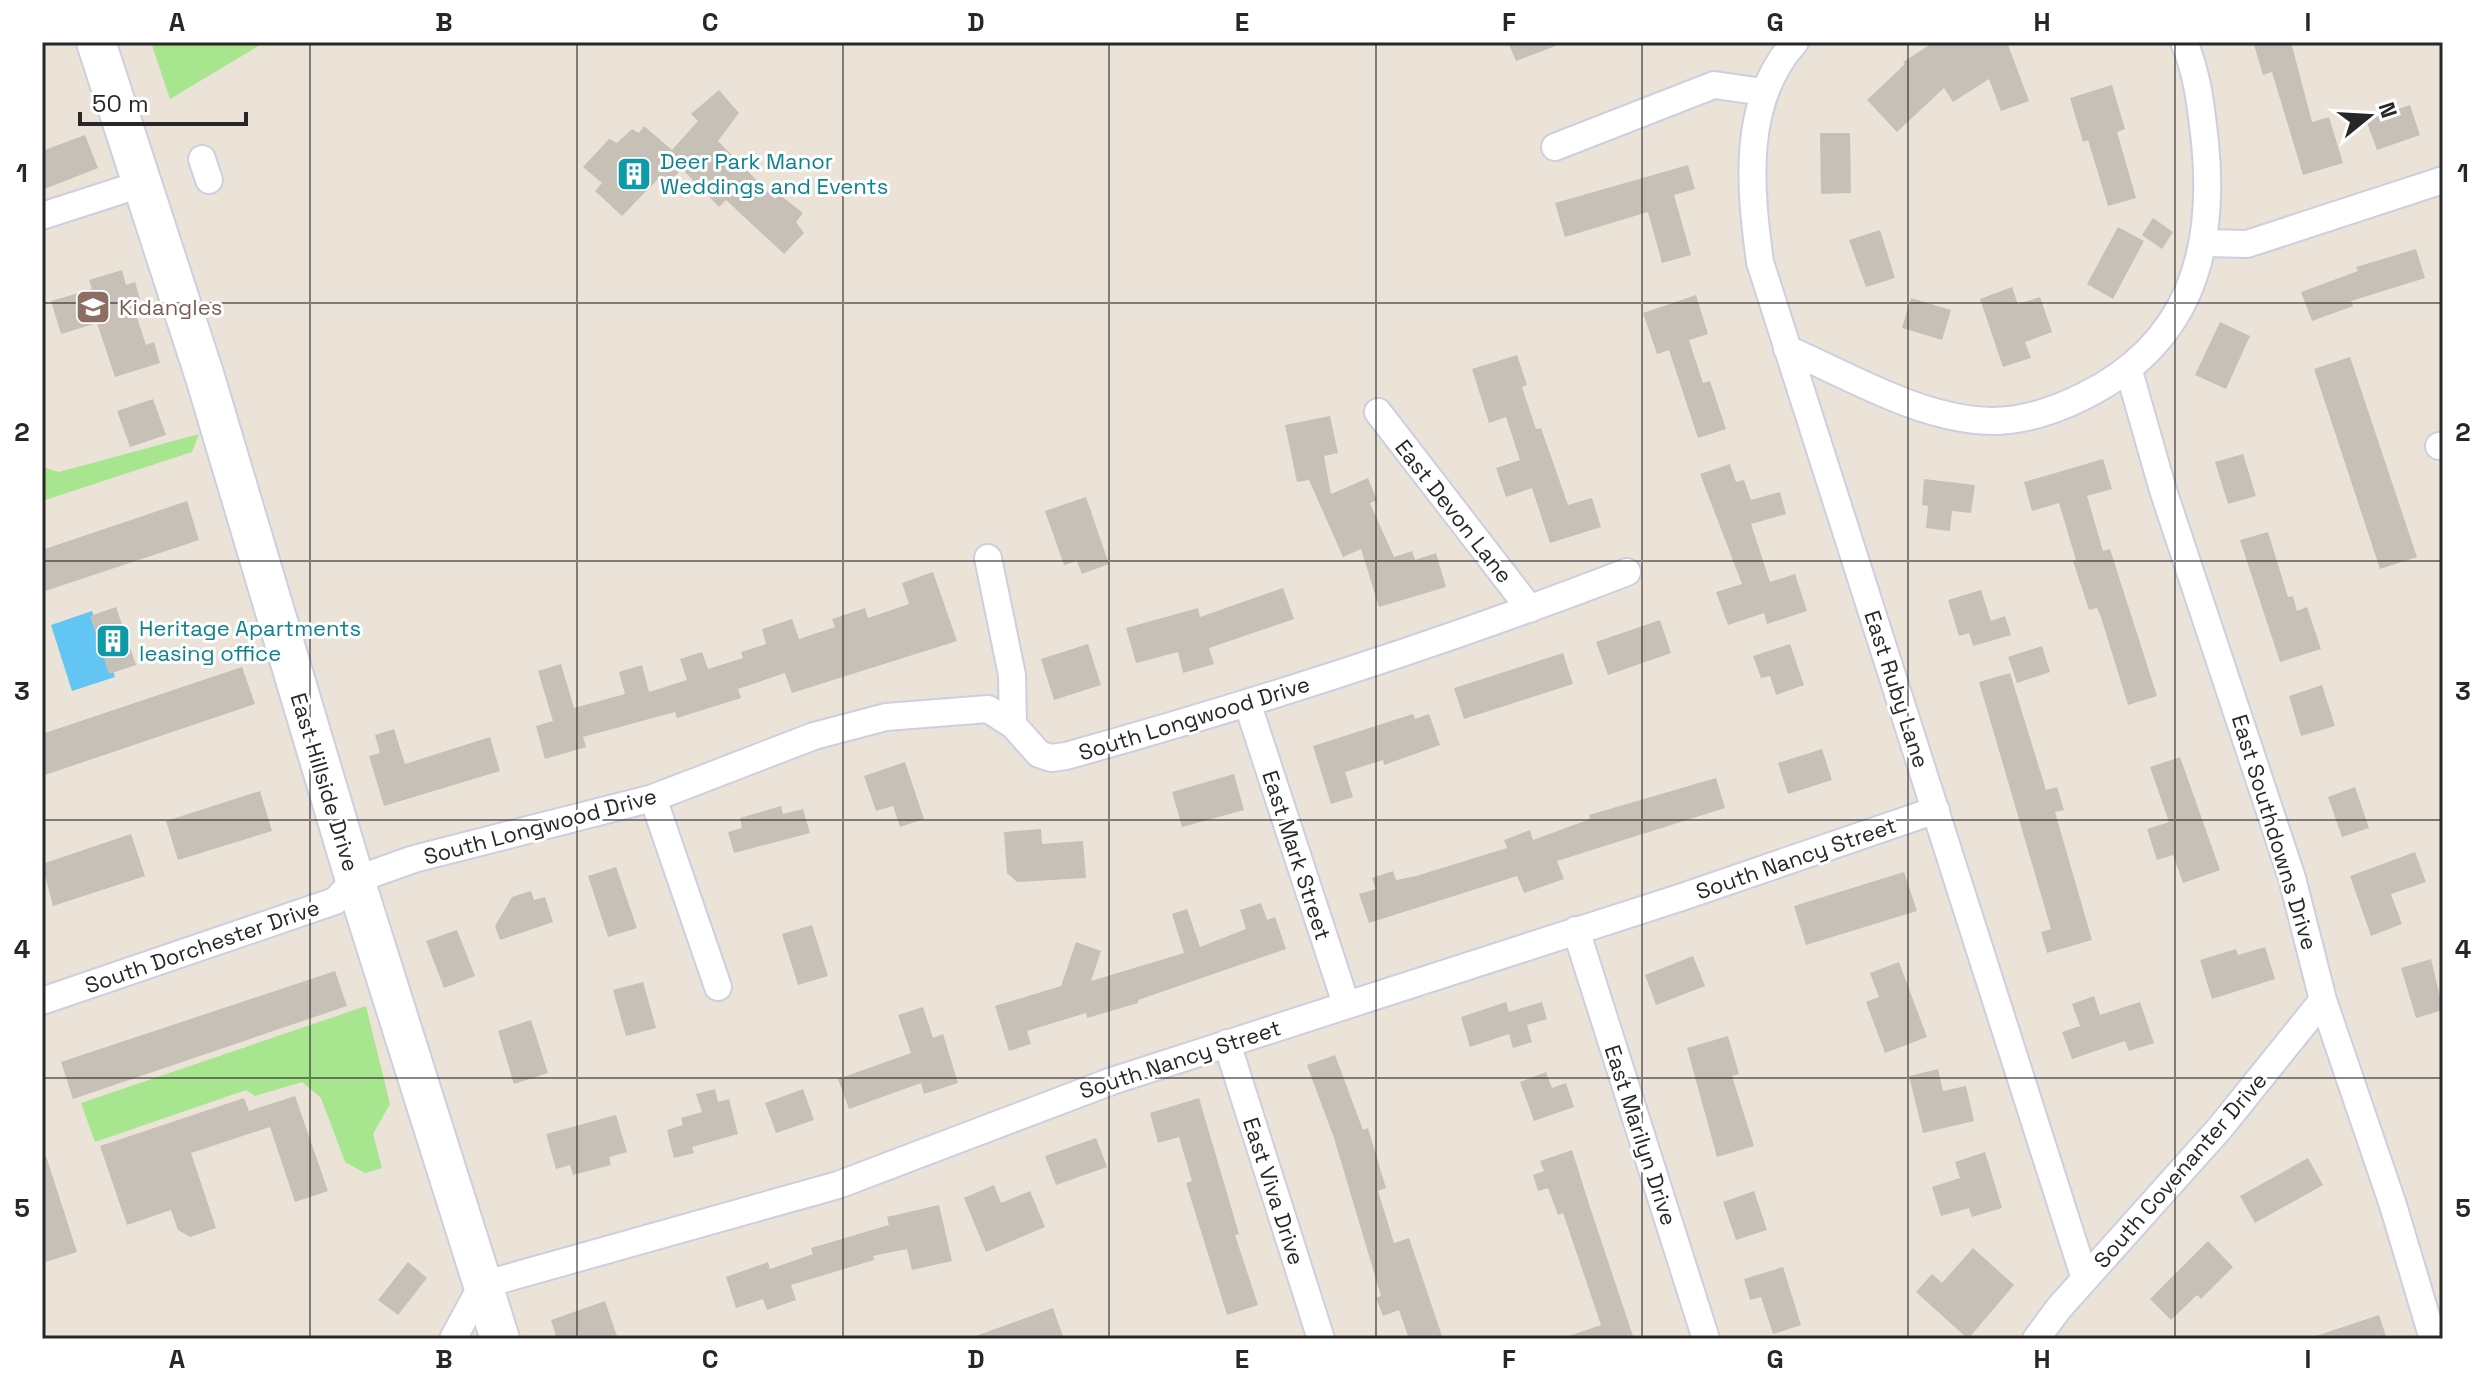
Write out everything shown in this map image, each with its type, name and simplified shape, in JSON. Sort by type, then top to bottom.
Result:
[{"type":"main road","name":"East Hillside Drive","points":[[96,42],[205,377],[355,880],[500,1339]]},
{"type":"street","name":"East Ruby Lane","points":[[1795,42],[1764,92],[1754,137],[1753,203],[1760,262],[2085,1279]]},
{"type":"street","points":[[1787,349],[1919,406],[1988,421],[2013,420],[2056,408],[2129,371],[2151,351],[2176,314],[2199,269],[2205,243],[2209,182],[2197,80],[2184,42]]},
{"type":"street","points":[[1555,147],[1714,85],[1764,92]]},
{"type":"street","points":[[2205,243],[2247,244],[2443,180]]},
{"type":"street","points":[[42,216],[141,184]]},
{"type":"street","name":"East Southdowns Drive","points":[[2129,371],[2163,490],[2297,893],[2323,1000],[2393,1205],[2433,1339]]},
{"type":"street","name":"East Devon Lane","points":[[1378,412],[1530,609]]},
{"type":"street","points":[[988,558],[1012,675],[1013,725]]},
{"type":"street","name":"South Longwood Drive","points":[[355,880],[414,859],[653,798],[814,736],[886,717],[988,709],[1013,725],[1039,754],[1056,758],[1248,705],[1530,609],[1627,572]]},
{"type":"street","name":"East Mark Street","points":[[1248,705],[1346,1004]]},
{"type":"street","points":[[653,798],[718,987]]},
{"type":"street","name":"South Nancy Street","points":[[482,1285],[575,1256],[838,1185],[1055,1101],[1936,810]]},
{"type":"street","name":"South Dorchester Drive","points":[[42,1001],[335,901],[355,880]]},
{"type":"street","name":"East Marilyn Drive","points":[[1576,930],[1706,1339]]},
{"type":"street","name":"South Covenanter Drive","points":[[2036,1339],[2085,1279],[2220,1128],[2323,1000]]},
{"type":"street","name":"East Viva Drive","points":[[1227,1043],[1321,1339]]},
{"type":"street","points":[[453,1339],[482,1285]]},
{"type":"green space","points":[[151,42],[265,42],[170,99]]},
{"type":"green space","points":[[199,434],[192,452],[42,501],[42,467],[59,472]]},
{"type":"green space","points":[[366,1006],[390,1104],[373,1134],[382,1168],[365,1173],[345,1162],[321,1098],[302,1082],[255,1096],[246,1090],[95,1142],[81,1103]]},
{"type":"water","points":[[92,611],[115,677],[72,691],[51,625]]},
{"type":"building","points":[[1508,42],[1562,42],[1563,43],[1516,61]]},
{"type":"building","points":[[1934,42],[2007,42],[2029,101],[2001,111],[1989,79],[1953,102],[1944,88],[1897,132],[1867,100],[1905,64],[1903,62]]},
{"type":"building","points":[[2253,42],[2291,42],[2312,122],[2329,117],[2343,163],[2303,175],[2272,72],[2263,75]]},
{"type":"building","points":[[2112,85],[2125,129],[2117,132],[2136,198],[2108,206],[2088,140],[2083,142],[2070,98]]},
{"type":"building","name":"Deer Park Manor Weddings and Events","points":[[719,90],[739,113],[718,141],[775,199],[780,195],[803,213],[796,222],[804,233],[784,254],[726,200],[719,207],[682,169],[665,186],[658,179],[622,216],[595,191],[602,183],[583,167],[609,139],[617,143],[632,129],[639,133],[644,126],[672,150],[698,121],[691,114]]},
{"type":"building","points":[[2410,105],[2420,135],[2377,150],[2366,120]]},
{"type":"building","points":[[1820,133],[1850,133],[1851,193],[1821,194]]},
{"type":"building","points":[[85,135],[98,168],[42,190],[42,151]]},
{"type":"building","points":[[1688,165],[1695,189],[1674,195],[1691,255],[1662,263],[1648,212],[1565,237],[1555,203]]},
{"type":"building","points":[[2153,218],[2173,232],[2162,249],[2142,235]]},
{"type":"building","points":[[2118,227],[2144,241],[2113,299],[2087,284]]},
{"type":"building","points":[[1880,230],[1895,278],[1866,287],[1849,240]]},
{"type":"building","points":[[2416,249],[2425,278],[2351,301],[2353,306],[2312,321],[2301,292],[2358,271],[2356,267]]},
{"type":"building","points":[[122,270],[126,285],[135,282],[140,299],[132,302],[146,345],[154,342],[160,363],[115,377],[97,323],[61,334],[51,301],[92,289],[89,280]]},
{"type":"building","points":[[2012,287],[2018,304],[2040,297],[2052,332],[2025,342],[2031,358],[2003,367],[1980,299]]},
{"type":"building","points":[[1696,295],[1708,334],[1689,340],[1703,383],[1710,381],[1726,429],[1698,438],[1669,350],[1657,354],[1643,313]]},
{"type":"building","points":[[1911,298],[1951,310],[1942,340],[1902,328]]},
{"type":"building","points":[[2220,322],[2250,336],[2226,389],[2195,375]]},
{"type":"building","points":[[1517,355],[1527,385],[1522,387],[1536,429],[1541,428],[1568,505],[1592,498],[1601,527],[1550,543],[1532,488],[1506,497],[1496,468],[1520,460],[1506,417],[1489,423],[1472,369]]},
{"type":"building","points":[[2350,357],[2417,557],[2380,569],[2314,369]]},
{"type":"building","points":[[153,399],[166,435],[130,447],[117,411]]},
{"type":"building","points":[[1330,416],[1338,453],[1324,456],[1331,494],[1368,478],[1377,500],[1370,503],[1394,557],[1412,551],[1415,560],[1436,553],[1446,587],[1379,607],[1361,549],[1343,557],[1309,480],[1297,482],[1285,425]]},
{"type":"building","points":[[2243,454],[2256,496],[2228,504],[2215,462]]},
{"type":"building","points":[[2103,459],[2112,489],[2087,496],[2103,551],[2110,549],[2157,696],[2128,705],[2101,617],[2097,608],[2089,610],[2059,503],[2032,511],[2024,482]]},
{"type":"building","points":[[1730,464],[1736,482],[1744,480],[1751,500],[1780,492],[1786,514],[1751,524],[1770,582],[1795,574],[1807,611],[1767,624],[1764,613],[1728,625],[1716,592],[1742,584],[1700,474]]},
{"type":"building","points":[[1924,479],[1975,485],[1971,513],[1952,511],[1950,531],[1926,528],[1928,506],[1922,505]]},
{"type":"building","points":[[1086,497],[1109,564],[1082,574],[1077,561],[1064,565],[1045,511]]},
{"type":"building","points":[[187,501],[199,540],[42,592],[42,550]]},
{"type":"building","points":[[2268,532],[2288,597],[2293,596],[2297,611],[2307,607],[2321,649],[2280,662],[2240,540]]},
{"type":"building","points":[[933,572],[957,641],[792,693],[785,673],[738,689],[741,698],[677,718],[675,712],[583,737],[586,747],[545,759],[536,726],[553,721],[538,671],[561,664],[574,708],[625,694],[619,672],[642,665],[649,692],[687,680],[680,659],[702,652],[708,669],[743,658],[741,652],[766,644],[762,629],[792,619],[799,639],[835,627],[832,619],[865,608],[868,618],[909,604],[902,583]]},
{"type":"building","points":[[1283,588],[1294,619],[1209,648],[1214,664],[1183,673],[1178,652],[1136,663],[1126,628],[1198,608],[1200,617]]},
{"type":"building","points":[[1981,590],[1991,621],[2005,616],[2011,635],[1973,646],[1969,633],[1959,636],[1948,600]]},
{"type":"building","name":"Heritage Apartments leasing office","points":[[116,607],[136,665],[109,674],[90,616]]},
{"type":"building","points":[[1660,620],[1671,653],[1608,675],[1596,642]]},
{"type":"building","points":[[1088,644],[1101,685],[1054,700],[1041,659]]},
{"type":"building","points":[[1790,644],[1804,685],[1776,695],[1770,676],[1761,678],[1753,656]]},
{"type":"building","points":[[2042,646],[2050,672],[2017,683],[2008,657]]},
{"type":"building","points":[[1563,653],[1573,684],[1464,719],[1454,688]]},
{"type":"building","points":[[242,667],[255,704],[42,776],[42,734]]},
{"type":"building","points":[[2010,673],[2046,790],[2057,787],[2064,810],[2055,812],[2092,940],[2047,953],[2041,932],[2051,929],[1979,682]]},
{"type":"building","points":[[2322,685],[2335,726],[2301,736],[2289,696]]},
{"type":"building","points":[[1413,714],[1415,719],[1429,714],[1440,745],[1384,765],[1383,760],[1345,772],[1353,797],[1331,804],[1313,746]]},
{"type":"building","points":[[394,729],[405,764],[490,737],[500,771],[384,806],[369,756],[380,753],[375,735]]},
{"type":"building","points":[[1822,749],[1832,780],[1788,794],[1778,763]]},
{"type":"building","points":[[2180,757],[2220,870],[2183,883],[2173,855],[2157,860],[2147,829],[2169,822],[2150,767]]},
{"type":"building","points":[[905,762],[924,819],[900,827],[893,806],[876,811],[864,776]]},
{"type":"building","points":[[1234,774],[1244,810],[1182,827],[1172,792]]},
{"type":"building","points":[[1716,778],[1725,808],[1557,861],[1564,879],[1524,893],[1517,876],[1369,923],[1359,894],[1376,889],[1372,878],[1393,871],[1396,880],[1416,876],[1507,848],[1504,840],[1530,830],[1533,840],[1590,819],[1589,815]]},
{"type":"building","points":[[2355,787],[2369,828],[2342,837],[2328,797]]},
{"type":"building","points":[[260,791],[272,831],[178,860],[166,821]]},
{"type":"building","points":[[781,806],[783,814],[803,809],[810,833],[734,853],[728,832],[742,828],[740,818]]},
{"type":"building","points":[[1041,829],[1042,844],[1083,841],[1086,878],[1017,882],[1007,873],[1004,832]]},
{"type":"building","points":[[131,834],[145,876],[53,906],[42,864]]},
{"type":"building","points":[[2415,852],[2426,882],[2391,894],[2402,924],[2371,936],[2350,876]]},
{"type":"building","points":[[616,867],[637,928],[608,937],[588,876]]},
{"type":"building","points":[[1904,872],[1917,911],[1806,945],[1794,906]]},
{"type":"building","points":[[531,891],[534,900],[545,897],[553,922],[500,940],[495,926],[512,897]]},
{"type":"building","points":[[1261,903],[1267,920],[1275,917],[1286,949],[1138,1000],[1138,1003],[1087,1018],[1086,1013],[1027,1031],[1031,1044],[1009,1051],[995,1006],[1061,986],[1076,942],[1101,951],[1091,981],[1184,953],[1172,914],[1187,909],[1200,947],[1246,929],[1240,910]]},
{"type":"building","points":[[812,925],[828,976],[798,985],[782,934]]},
{"type":"building","points":[[457,930],[475,976],[444,988],[426,941]]},
{"type":"building","points":[[2265,947],[2275,979],[2212,999],[2200,960],[2236,949],[2238,955]]},
{"type":"building","points":[[1693,956],[1705,986],[1656,1005],[1645,975]]},
{"type":"building","points":[[2431,959],[2443,1010],[2416,1018],[2401,968]]},
{"type":"building","points":[[1899,962],[1927,1037],[1885,1053],[1866,1002],[1879,997],[1870,973]]},
{"type":"building","points":[[335,971],[347,1006],[73,1099],[61,1062]]},
{"type":"building","points":[[643,982],[656,1028],[626,1036],[613,990]]},
{"type":"building","points":[[2094,996],[2100,1015],[2140,1002],[2154,1043],[2129,1051],[2125,1041],[2072,1059],[2062,1032],[2080,1026],[2072,1004]]},
{"type":"building","points":[[1506,1002],[1509,1012],[1542,1002],[1547,1019],[1527,1025],[1532,1042],[1513,1048],[1509,1034],[1470,1047],[1461,1017]]},
{"type":"building","points":[[923,1007],[933,1038],[943,1034],[958,1083],[924,1094],[921,1083],[849,1109],[838,1079],[911,1053],[898,1015]]},
{"type":"building","points":[[531,1020],[548,1073],[514,1084],[498,1031]]},
{"type":"building","points":[[1728,1036],[1739,1074],[1732,1076],[1754,1146],[1717,1157],[1687,1048]]},
{"type":"building","points":[[1335,1055],[1363,1130],[1368,1128],[1386,1188],[1378,1191],[1394,1243],[1409,1238],[1443,1339],[1409,1339],[1399,1310],[1383,1316],[1376,1298],[1381,1296],[1334,1138],[1307,1065]]},
{"type":"building","points":[[1938,1069],[1943,1091],[1966,1086],[1974,1121],[1923,1133],[1909,1076]]},
{"type":"building","points":[[1546,1072],[1552,1088],[1566,1083],[1574,1107],[1534,1121],[1520,1082]]},
{"type":"building","points":[[715,1089],[718,1102],[729,1099],[738,1134],[692,1147],[694,1153],[674,1158],[667,1130],[683,1125],[681,1118],[702,1112],[696,1094]]},
{"type":"building","points":[[803,1089],[814,1120],[776,1133],[765,1103]]},
{"type":"building","points":[[295,1096],[328,1191],[295,1202],[270,1127],[191,1153],[216,1228],[190,1237],[178,1230],[171,1210],[127,1225],[100,1146],[244,1098],[249,1111]]},
{"type":"building","points":[[1199,1098],[1239,1234],[1235,1235],[1258,1305],[1227,1315],[1186,1183],[1192,1181],[1179,1137],[1158,1143],[1150,1113]]},
{"type":"building","points":[[616,1115],[627,1152],[609,1157],[611,1165],[573,1175],[570,1165],[556,1169],[546,1134]]},
{"type":"building","points":[[1096,1138],[1107,1167],[1056,1185],[1045,1156]]},
{"type":"building","points":[[1572,1150],[1634,1339],[1569,1339],[1569,1336],[1601,1325],[1563,1213],[1558,1215],[1548,1188],[1538,1191],[1533,1175],[1544,1171],[1540,1161]]},
{"type":"building","points":[[1985,1152],[2002,1208],[1972,1217],[1969,1208],[1941,1216],[1932,1187],[1960,1178],[1955,1162]]},
{"type":"building","points":[[46,1156],[77,1252],[42,1263],[42,1157]]},
{"type":"building","points":[[2308,1158],[2323,1185],[2255,1223],[2240,1196]]},
{"type":"building","points":[[994,1185],[1001,1203],[1030,1191],[1045,1227],[986,1252],[964,1198]]},
{"type":"building","points":[[1754,1191],[1767,1230],[1736,1240],[1723,1202]]},
{"type":"building","points":[[939,1205],[952,1261],[912,1270],[907,1249],[873,1256],[874,1260],[791,1285],[796,1300],[767,1310],[763,1299],[736,1308],[726,1277],[768,1262],[770,1269],[813,1254],[811,1248],[889,1225],[887,1217]]},
{"type":"building","points":[[2208,1241],[2233,1267],[2201,1299],[2197,1295],[2171,1320],[2150,1299]]},
{"type":"building","points":[[1973,1248],[2014,1285],[1968,1339],[1916,1292],[1932,1274],[1942,1283]]},
{"type":"building","points":[[408,1262],[427,1278],[398,1315],[378,1300]]},
{"type":"building","points":[[1783,1267],[1801,1325],[1773,1334],[1761,1297],[1750,1300],[1744,1279]]},
{"type":"building","points":[[605,1301],[618,1339],[557,1339],[551,1320]]},
{"type":"building","points":[[1053,1308],[1064,1339],[973,1339],[973,1337]]},
{"type":"building","points":[[2379,1315],[2387,1339],[2317,1339],[2316,1336]]},
{"type":"place","name":"Deer Park Manor Weddings and Events","points":[[634,174]]},
{"type":"place","name":"Kidangles","points":[[93,307]]},
{"type":"place","name":"Heritage Apartments leasing office","points":[[113,641]]}]
